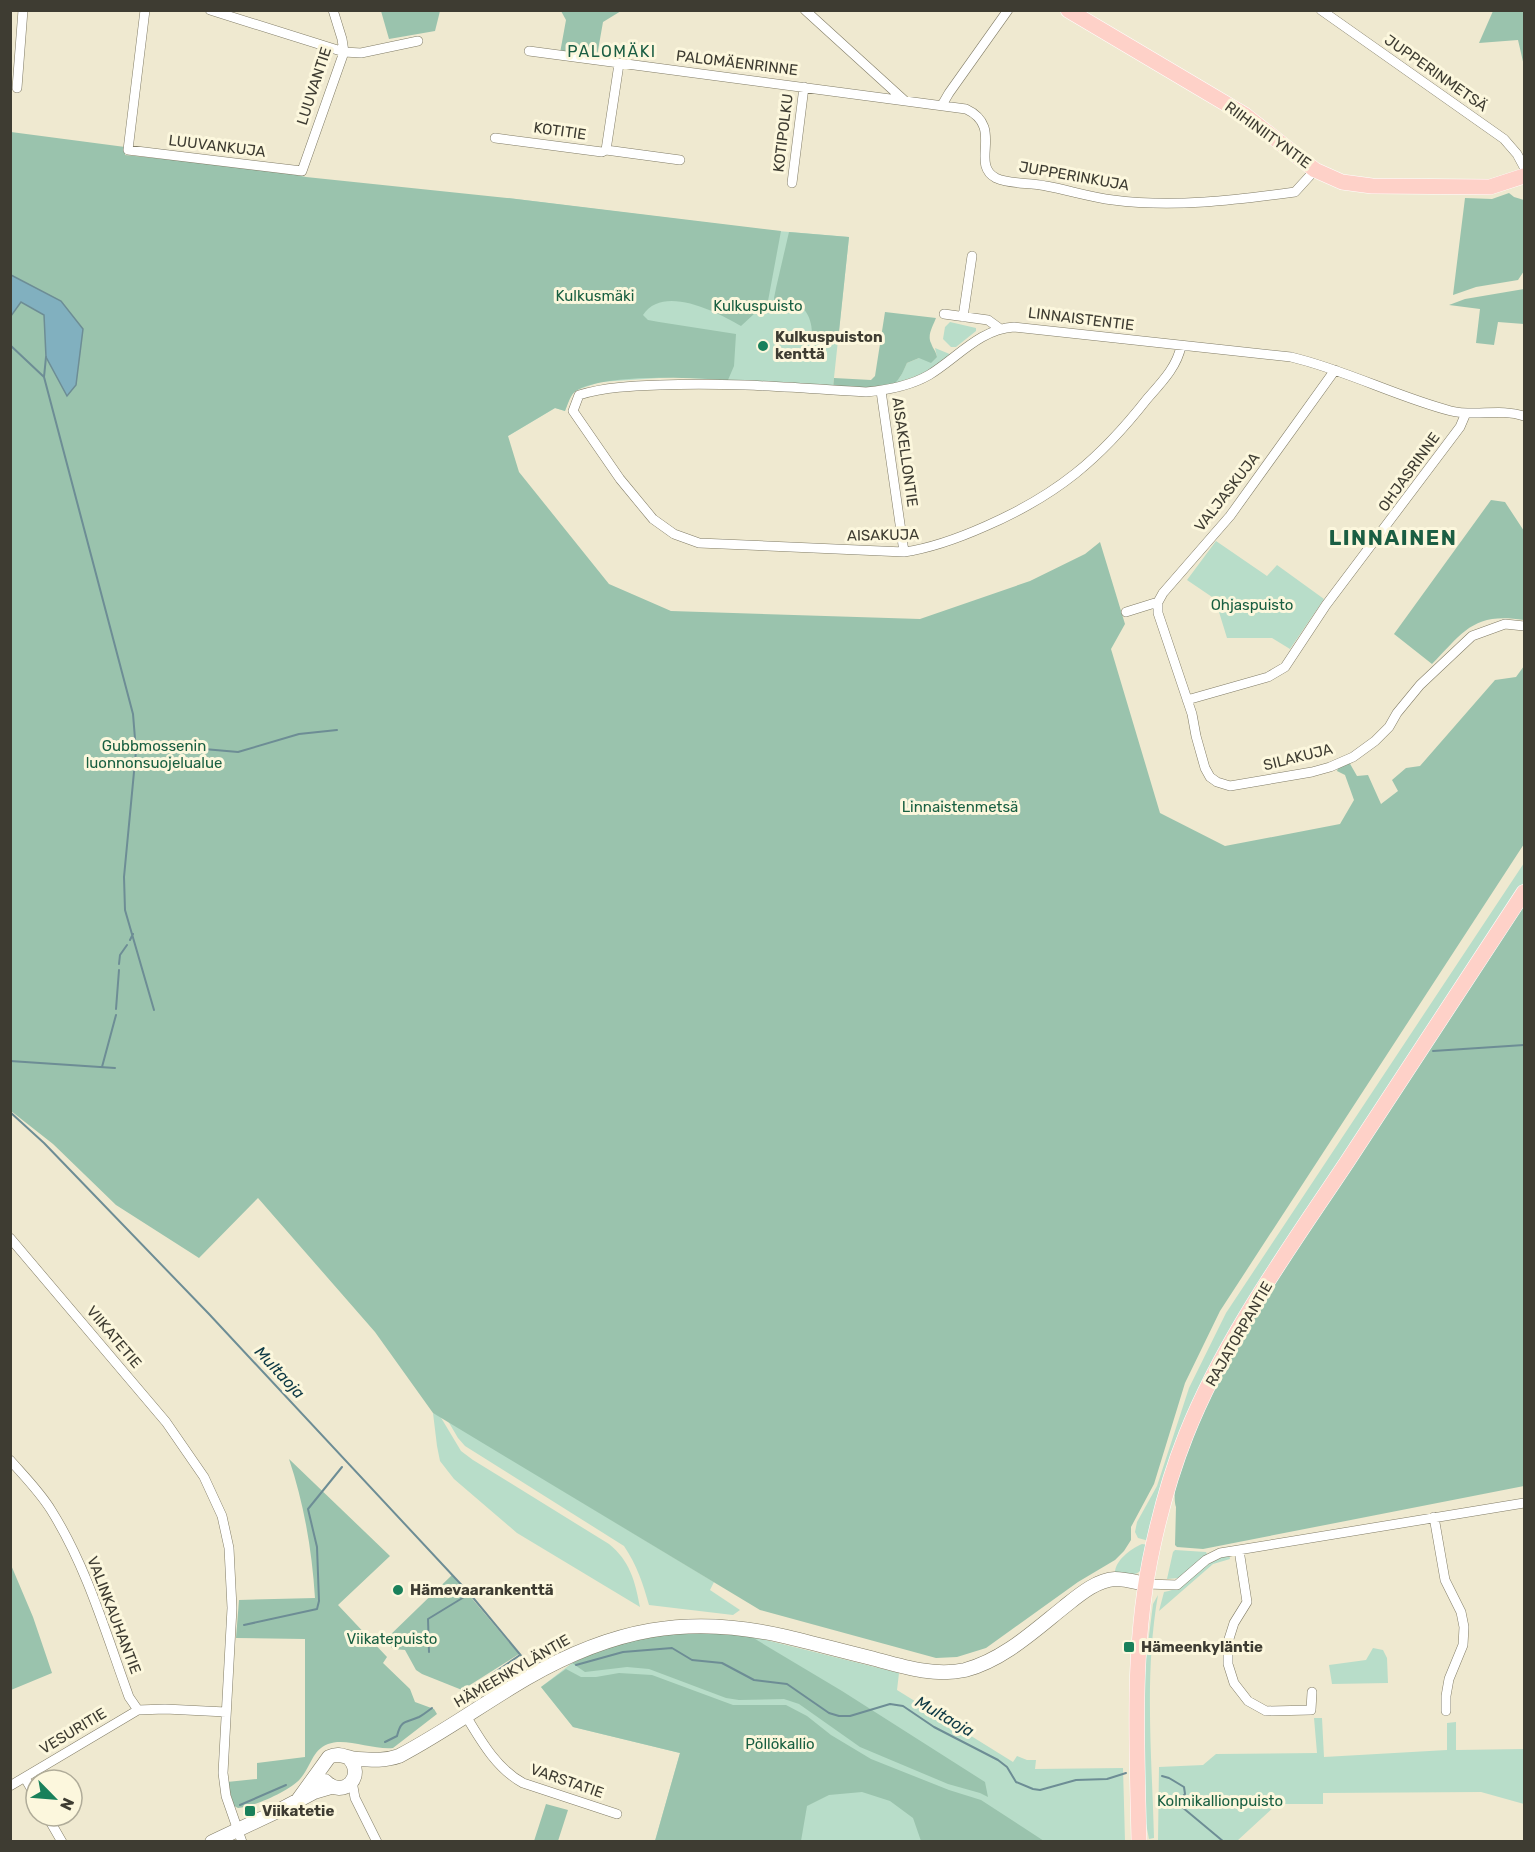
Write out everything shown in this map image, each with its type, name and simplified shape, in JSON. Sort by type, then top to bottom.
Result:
[{"type":"main road","name":"RIIHINIITYNTIE","points":[[1068,10],[1245,115],[1315,170],[1342,182],[1372,186],[1490,186],[1510,182],[1524,176]]},
{"type":"main road","name":"RAJATORPANTIE","points":[[1140,1842],[1136,1717],[1140,1632],[1146,1584],[1161,1513],[1182,1446],[1219,1365],[1274,1273],[1524,892]]},
{"type":"street","points":[[17,88],[23,10]]},
{"type":"street","name":"LUUVANKUJA","points":[[145,10],[128,150],[302,171]]},
{"type":"street","points":[[210,10],[344,52],[361,53],[418,41]]},
{"type":"street","name":"LUUVANTIE","points":[[302,171],[344,52],[333,10]]},
{"type":"street","points":[[805,10],[905,101]]},
{"type":"street","points":[[942,105],[1008,10]]},
{"type":"street","name":"JUPPERINMETSÄ","points":[[1322,10],[1504,139],[1517,154],[1524,167]]},
{"type":"street","name":"PALOMÄENRINNE","points":[[529,51],[942,105]]},
{"type":"street","name":"KOTITIE","points":[[495,138],[602,153],[606,150],[619,64]]},
{"type":"street","name":"KOTIPOLKU","points":[[792,183],[804,87]]},
{"type":"street","name":"JUPPERINKUJA","points":[[942,105],[966,109],[977,114],[982,120],[986,133],[985,160],[995,177],[1115,201],[1191,203],[1288,193],[1300,189],[1315,170]]},
{"type":"street","points":[[606,150],[680,160]]},
{"type":"street","points":[[963,317],[972,256]]},
{"type":"street","points":[[944,314],[988,320],[999,328]]},
{"type":"street","name":"LINNAISTENTIE","points":[[575,403],[579,395],[593,391],[672,384],[881,391],[906,385],[928,375],[976,340],[999,328],[1023,327],[1292,357],[1443,408],[1466,413],[1509,412],[1524,416]]},
{"type":"street","name":"AISAKUJA","points":[[575,403],[573,411],[620,479],[653,519],[674,534],[699,543],[904,552],[928,549],[1002,519],[1044,497],[1076,475],[1128,424],[1172,369],[1181,346]]},
{"type":"street","name":"VALJASKUJA","points":[[1158,602],[1162,593],[1230,516],[1335,370]]},
{"type":"street","name":"AISAKELLONTIE","points":[[881,391],[904,552]]},
{"type":"street","name":"OHJASRINNE","points":[[1188,700],[1268,677],[1285,667],[1326,605],[1340,590],[1460,427],[1466,413]]},
{"type":"street","points":[[1126,612],[1158,602]]},
{"type":"street","name":"SILAKUJA","points":[[1158,602],[1158,613],[1188,700],[1205,768],[1210,777],[1230,786],[1312,772],[1353,757],[1389,727],[1397,713],[1420,685],[1472,636],[1505,624],[1524,626]]},
{"type":"street","name":"VIIKATETIE","points":[[10,1238],[166,1422],[193,1460],[216,1502],[227,1535],[232,1608],[224,1782],[239,1836]]},
{"type":"street","name":"VALINKAUHANTIE","points":[[10,1460],[50,1508],[63,1529],[90,1590],[129,1697],[138,1710]]},
{"type":"street","name":"HÄMEENKYLÄNTIE","points":[[348,1757],[376,1760],[399,1756],[526,1678],[562,1659],[602,1642],[647,1631],[699,1626],[761,1631],[911,1669],[965,1670],[999,1656],[1074,1599],[1102,1582],[1114,1579],[1146,1584],[1177,1585],[1214,1555],[1524,1503]]},
{"type":"street","points":[[1434,1517],[1441,1564],[1450,1592],[1461,1612],[1464,1627],[1463,1645],[1449,1679],[1446,1711]]},
{"type":"street","points":[[1239,1550],[1247,1602],[1234,1623],[1228,1642],[1228,1664],[1234,1683],[1248,1701],[1266,1711],[1311,1710],[1312,1692]]},
{"type":"street","points":[[138,1710],[226,1712]]},
{"type":"street","name":"VESURITIE","points":[[42,1768],[138,1710]]},
{"type":"street","name":"VARSTATIE","points":[[466,1716],[485,1746],[513,1778],[617,1814]]},
{"type":"street","points":[[345,1783],[355,1768],[348,1757],[335,1754],[324,1761],[322,1777],[345,1783],[355,1798],[376,1842]]},
{"type":"street","name":"HÄMEENKYLÄNTIE","points":[[212,1842],[239,1836],[322,1788],[345,1783],[362,1767],[376,1760]]},
{"type":"street","name":"HÄMEENKYLÄNTIE","points":[[298,1800],[322,1768]]},
{"type":"street","name":"VESURITIE","points":[[10,1786],[24,1779]]},
{"type":"street","points":[[54,1828],[62,1842]]},
{"type":"green space","points":[[381,10],[440,11],[435,31],[389,39]]},
{"type":"green space","points":[[561,11],[621,11],[603,22],[597,56],[560,53],[566,20]]},
{"type":"green space","points":[[1493,11],[1524,11],[1524,66],[1518,40],[1479,43]]},
{"type":"green space","points":[[11,132],[125,147],[125,155],[273,170],[306,177],[507,198],[781,231],[768,301],[741,326],[705,308],[676,301],[652,306],[643,315],[648,320],[736,334],[734,366],[728,380],[649,378],[607,381],[589,385],[574,393],[565,411],[555,408],[508,436],[519,472],[609,584],[671,611],[920,619],[1030,581],[1085,554],[1100,542],[1125,624],[1111,649],[1160,813],[1225,846],[1340,824],[1354,800],[1345,775],[1337,771],[1349,762],[1357,776],[1368,775],[1381,804],[1398,791],[1392,780],[1406,768],[1420,766],[1495,680],[1516,677],[1524,666],[1524,844],[1220,1311],[1185,1383],[1154,1484],[1131,1527],[1131,1540],[1115,1560],[1078,1582],[986,1648],[957,1657],[936,1658],[760,1610],[433,1413],[375,1332],[258,1198],[199,1258],[116,1205],[53,1144],[11,1111]]},
{"type":"green space","points":[[1509,193],[1524,200],[1524,271],[1518,280],[1476,287],[1453,295],[1465,198],[1492,199]]},
{"type":"green space","points":[[507,198],[766,230],[849,237],[833,387],[674,377],[600,382],[574,391],[565,411],[555,408],[508,436]]},
{"type":"green space","points":[[789,232],[849,237],[838,341],[812,340],[812,327],[808,315],[795,302],[789,299],[776,308],[774,298]]},
{"type":"green space","points":[[1524,289],[1524,324],[1498,322],[1494,345],[1476,343],[1480,309],[1449,305],[1465,299]]},
{"type":"green space","points":[[885,312],[936,318],[930,337],[937,357],[931,363],[919,358],[907,363],[899,379],[889,386],[833,387],[834,378],[871,380],[875,376]]},
{"type":"green space","points":[[950,322],[976,328],[976,331],[956,347],[951,347],[943,339],[945,327]]},
{"type":"green space","points":[[935,348],[952,355],[930,371],[894,384],[907,363],[919,358],[937,357]]},
{"type":"green space","points":[[1491,500],[1505,502],[1524,531],[1524,620],[1507,618],[1481,622],[1462,633],[1432,664],[1394,634]]},
{"type":"green space","name":"Ohjaspuisto","points":[[1216,541],[1267,576],[1277,565],[1324,599],[1290,649],[1272,638],[1227,638],[1215,599],[1187,580]]},
{"type":"green space","points":[[1524,863],[1524,882],[1292,1235],[1149,1541],[1138,1538],[1135,1532],[1137,1522],[1157,1486],[1189,1388],[1226,1313]]},
{"type":"green space","points":[[1524,903],[1524,1486],[1203,1549],[1177,1547],[1175,1545],[1175,1490],[1181,1466],[1206,1406],[1236,1347],[1259,1306]]},
{"type":"green space","points":[[433,1413],[440,1416],[461,1451],[473,1460],[609,1544],[627,1565],[640,1607],[517,1533],[454,1479],[440,1461]]},
{"type":"green space","points":[[448,1421],[714,1582],[710,1590],[740,1610],[733,1615],[649,1605],[633,1560],[624,1546],[465,1446]]},
{"type":"green space","points":[[289,1459],[390,1556],[338,1605],[387,1657],[383,1663],[410,1689],[415,1702],[434,1709],[437,1714],[393,1748],[343,1742],[328,1744],[318,1750],[304,1774],[295,1784],[271,1798],[238,1808],[234,1806],[227,1782],[257,1779],[257,1763],[305,1757],[305,1639],[236,1638],[239,1600],[315,1598],[306,1527]]},
{"type":"green space","points":[[1142,1544],[1149,1545],[1140,1571],[1132,1575],[1115,1573],[1124,1556]]},
{"type":"green space","points":[[1175,1550],[1206,1552],[1207,1554],[1179,1578],[1167,1579]]},
{"type":"green space","points":[[1229,1555],[1230,1559],[1213,1564],[1159,1611],[1164,1592],[1182,1585],[1211,1562]]},
{"type":"green space","points":[[11,1565],[33,1617],[52,1673],[11,1690]]},
{"type":"green space","name":"Viikatepuisto","points":[[452,1575],[519,1654],[462,1690],[422,1674],[416,1670],[405,1650],[393,1649],[385,1640]]},
{"type":"green space","points":[[1158,1595],[1150,1686],[1154,1838],[1149,1839],[1143,1808],[1141,1699],[1153,1604]]},
{"type":"green space","points":[[695,1632],[750,1636],[842,1691],[985,1782],[988,1797],[948,1784],[860,1747],[799,1704],[784,1699],[726,1698],[649,1669],[627,1667],[585,1672],[572,1663],[610,1646],[638,1638]]},
{"type":"green space","name":"Pöllökallio","points":[[750,1636],[899,1673],[897,1690],[1013,1762],[1017,1756],[1027,1760],[1036,1760],[1035,1769],[1123,1768],[1125,1841],[655,1841],[680,1753],[573,1727],[541,1687],[572,1663],[610,1646]]},
{"type":"green space","points":[[1373,1648],[1383,1650],[1387,1658],[1388,1683],[1332,1684],[1329,1665],[1366,1660]]},
{"type":"green space","points":[[566,1669],[581,1677],[619,1673],[652,1675],[733,1705],[786,1705],[807,1716],[831,1735],[871,1759],[949,1790],[981,1800],[1044,1841],[921,1841],[913,1818],[890,1801],[862,1792],[829,1795],[807,1806],[801,1841],[655,1841],[680,1753],[573,1727],[541,1687]]},
{"type":"green space","name":"Kolmikallionpuisto","points":[[1314,1718],[1322,1718],[1324,1757],[1447,1750],[1447,1723],[1456,1722],[1456,1750],[1524,1749],[1524,1804],[1481,1792],[1323,1793],[1323,1804],[1277,1804],[1237,1841],[1158,1841],[1159,1767],[1203,1765],[1216,1754],[1317,1753]]},
{"type":"green space","points":[[546,1804],[568,1810],[558,1841],[534,1841]]},
{"type":"water","points":[[11,275],[61,301],[83,329],[76,385],[67,396],[46,357],[44,315],[21,302],[11,316]]},
{"type":"waterway","points":[[10,345],[44,377]]},
{"type":"waterway","points":[[46,357],[44,377],[133,714],[136,751],[124,877],[125,910],[154,1010]]},
{"type":"waterway","points":[[136,751],[204,749],[238,752],[299,734],[337,730]]},
{"type":"waterway","points":[[130,940],[133,934]]},
{"type":"waterway","points":[[119,964],[120,955],[127,945]]},
{"type":"waterway","points":[[116,1009],[119,970]]},
{"type":"waterway","points":[[102,1067],[116,1015]]},
{"type":"waterway","points":[[1433,1051],[1524,1045]]},
{"type":"waterway","points":[[10,1061],[115,1068]]},
{"type":"waterway","name":"Multaoja","points":[[10,1112],[44,1143],[209,1314],[470,1594],[523,1658]]},
{"type":"waterway","points":[[244,1625],[317,1609],[319,1601],[317,1547],[308,1509],[342,1467]]},
{"type":"waterway","points":[[429,1652],[428,1619],[469,1594]]},
{"type":"waterway","name":"Multaoja","points":[[576,1665],[623,1652],[672,1648],[692,1660],[722,1663],[754,1680],[787,1684],[829,1713],[839,1716],[850,1716],[890,1704],[903,1706],[934,1727],[998,1760],[1007,1767],[1016,1782],[1033,1789],[1040,1790],[1076,1780],[1107,1779],[1126,1773]]},
{"type":"waterway","points":[[466,1692],[520,1655]]},
{"type":"waterway","points":[[385,1742],[397,1736],[400,1727],[405,1722],[419,1717],[432,1708]]},
{"type":"waterway","name":"Multaoja","points":[[1162,1776],[1184,1787],[1185,1794],[1178,1802],[1224,1842]]},
{"type":"waterway","points":[[240,1805],[286,1785]]},
{"type":"place","name":"Kulkuspuiston kenttä","points":[[763,346]]},
{"type":"place","name":"Hämevaarankenttä","points":[[398,1590]]},
{"type":"place","name":"Hämeenkyläntie","points":[[1129,1647]]},
{"type":"place","name":"Viikatetie","points":[[250,1811]]},
{"type":"district","name":"PALOMÄKI","points":[[612,51]]},
{"type":"district","name":"LINNAINEN","points":[[1393,538]]},
{"type":"park label","name":"Kulkusmäki","points":[[595,296]]},
{"type":"park label","name":"Kulkuspuisto","points":[[758,306]]},
{"type":"park label","name":"Gubbmossenin luonnonsuojelualue","points":[[154,754]]},
{"type":"park label","name":"Linnaistenmetsä","points":[[960,807]]}]
